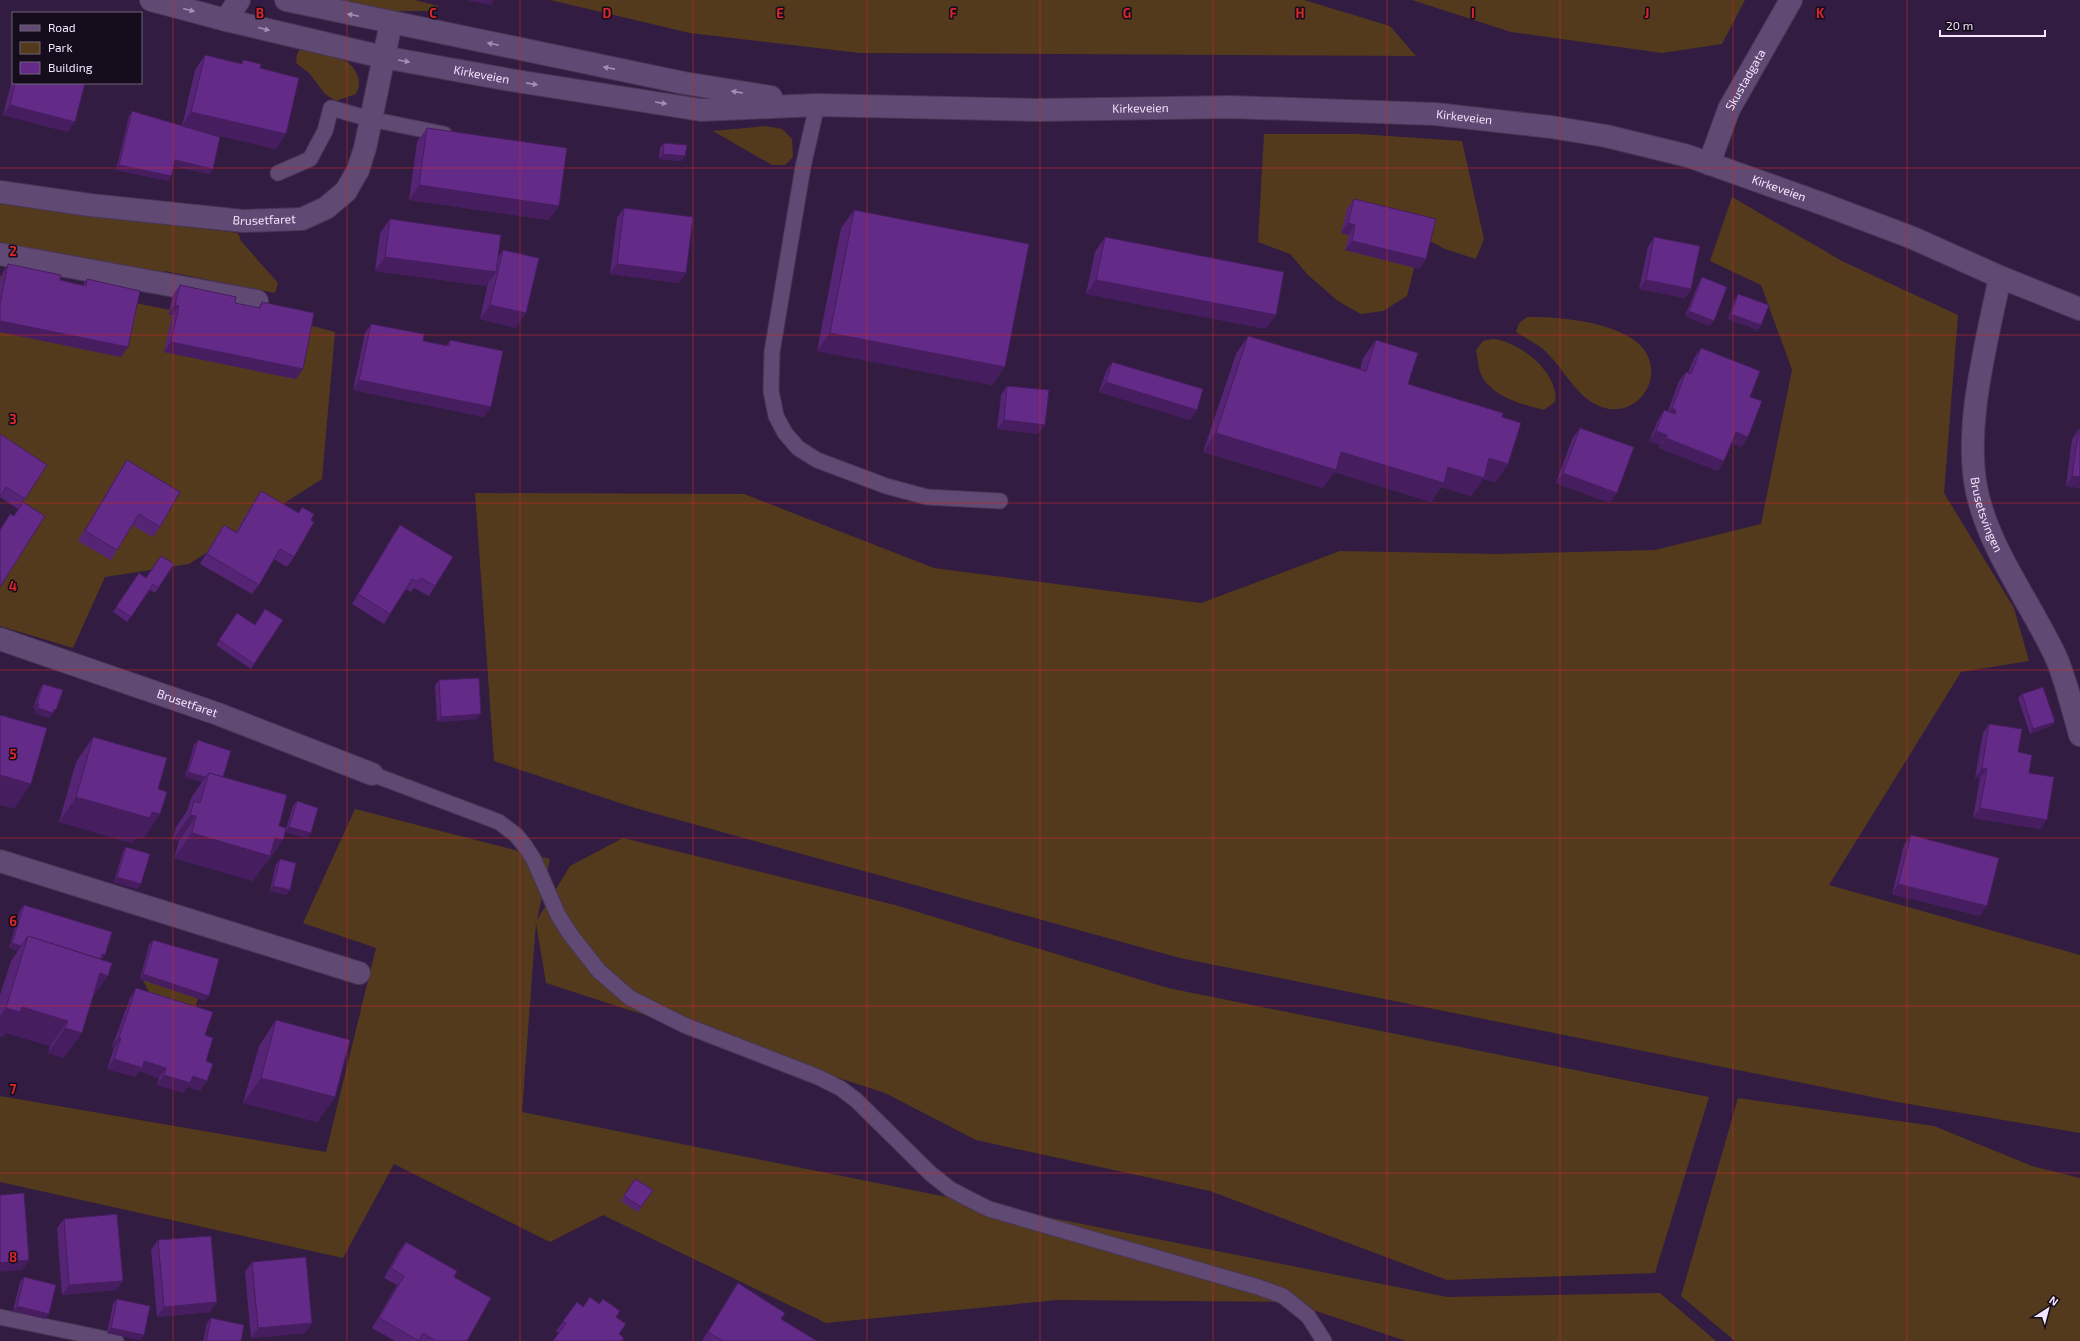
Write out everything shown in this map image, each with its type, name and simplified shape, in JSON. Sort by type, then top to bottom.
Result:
[{"type":"main road","name":"Kirkeveien","points":[[151,0],[225,10],[383,57],[510,80],[701,110],[817,105],[1038,110],[1231,107],[1435,114],[1507,121],[1606,136],[1658,148],[1709,164],[1823,204],[1905,235],[2000,277],[2080,309]]},
{"type":"main road","points":[[225,10],[239,0]]},
{"type":"main road","name":"Kirkeveien","points":[[286,0],[684,83],[817,105]]},
{"type":"main road","name":"Skustadgata","points":[[1709,164],[1728,109],[1791,0]]},
{"type":"main road","name":"Brusetfaret","points":[[0,192],[90,205],[243,221],[302,219],[326,208],[346,191],[358,170],[391,23]]},
{"type":"main road","points":[[0,254],[257,301]]},
{"type":"main road","name":"Brusetsvingen","points":[[2000,277],[1982,367],[1972,442],[1977,491],[1989,533],[2056,656],[2080,735]]},
{"type":"main road","name":"Brusetfaret","points":[[0,639],[218,714],[372,774]]},
{"type":"main road","points":[[0,861],[359,973]]},
{"type":"lane","points":[[817,105],[803,167],[772,352],[771,391],[776,416],[785,433],[798,448],[817,460],[886,486],[927,496],[1000,501]]},
{"type":"lane","points":[[278,172],[310,159],[326,131],[331,108],[370,120],[414,129],[461,136]]},
{"type":"lane","points":[[372,774],[499,822],[505,826],[526,846],[558,915],[570,934],[599,971],[630,998],[684,1025],[818,1077],[840,1088],[856,1100],[931,1174],[950,1189],[989,1209],[1100,1240],[1258,1287],[1283,1296],[1308,1316],[1324,1341]]},
{"type":"lane","points":[[0,1317],[116,1341]]},
{"type":"green space","points":[[326,0],[415,0],[438,6],[437,11],[390,11]]},
{"type":"green space","points":[[550,0],[1304,0],[1390,26],[1416,56],[860,53],[690,33]]},
{"type":"green space","points":[[1412,0],[1745,0],[1722,44],[1662,53],[1511,32]]},
{"type":"green space","points":[[300,49],[325,53],[349,63],[359,79],[359,86],[356,94],[336,101],[325,94],[309,73],[296,63],[297,54]]},
{"type":"green space","points":[[766,126],[782,129],[792,139],[793,157],[785,165],[772,165],[713,131]]},
{"type":"green space","points":[[1264,134],[1359,134],[1462,141],[1484,239],[1476,259],[1445,249],[1422,237],[1407,296],[1383,311],[1361,314],[1338,301],[1308,275],[1290,254],[1258,242]]},
{"type":"green space","points":[[1732,197],[1842,261],[1958,315],[1944,493],[2014,608],[2029,661],[1961,672],[1829,885],[2080,955],[2080,1133],[1897,1102],[1180,958],[635,808],[494,761],[475,493],[744,494],[934,568],[1201,603],[1340,551],[1497,554],[1655,550],[1761,524],[1792,370],[1761,285],[1710,261]]},
{"type":"green space","points":[[0,204],[238,233],[241,241],[278,283],[275,293],[165,271],[164,277],[76,261],[0,243]]},
{"type":"green space","points":[[0,276],[180,312],[309,325],[335,332],[322,479],[189,564],[105,577],[73,648],[0,626],[0,555],[28,484],[0,474]]},
{"type":"green space","points":[[1527,317],[1570,319],[1586,322],[1617,331],[1630,337],[1640,345],[1648,357],[1651,370],[1650,383],[1644,394],[1635,403],[1624,408],[1611,409],[1597,405],[1589,400],[1575,387],[1544,350],[1516,332],[1519,323]]},
{"type":"green space","points":[[1492,339],[1514,345],[1535,360],[1551,380],[1555,391],[1555,402],[1544,410],[1515,402],[1489,386],[1479,369],[1476,350],[1483,341]]},
{"type":"green space","points":[[355,809],[550,859],[537,920],[570,866],[623,838],[895,905],[1168,988],[1709,1097],[1655,1273],[1447,1280],[1210,1191],[976,1140],[885,1093],[546,983],[536,923],[522,1112],[1447,1297],[1660,1293],[1716,1341],[1406,1341],[1289,1302],[1057,1300],[826,1323],[603,1215],[550,1242],[394,1164],[343,1258],[0,1182],[0,1096],[326,1152],[376,948],[303,923]]},
{"type":"green space","points":[[153,947],[209,964],[195,1008],[150,994],[143,980]]},
{"type":"green space","points":[[1738,1098],[1934,1126],[2032,1166],[2080,1178],[2080,1341],[1735,1341],[1681,1296]]},
{"type":"building","points":[[205,55],[242,64],[243,60],[261,64],[260,68],[299,78],[286,134],[191,112]]},
{"type":"building","points":[[15,84],[85,84],[75,122],[10,105]]},
{"type":"building","points":[[132,111],[220,137],[213,169],[175,160],[171,176],[119,165]]},
{"type":"building","points":[[427,128],[567,148],[559,206],[419,185]]},
{"type":"building","points":[[664,143],[687,145],[685,156],[663,154]]},
{"type":"building","points":[[1354,199],[1436,219],[1426,259],[1352,241],[1355,225],[1348,223]]},
{"type":"building","points":[[624,208],[693,217],[686,273],[617,264]]},
{"type":"building","points":[[854,210],[1029,244],[1005,367],[830,333]]},
{"type":"building","points":[[390,219],[501,235],[496,272],[385,257]]},
{"type":"building","points":[[1105,237],[1284,272],[1276,315],[1096,280]]},
{"type":"building","points":[[1654,237],[1700,246],[1691,289],[1646,280]]},
{"type":"building","points":[[503,250],[539,258],[526,313],[490,305]]},
{"type":"building","points":[[8,264],[61,275],[60,280],[86,286],[87,279],[140,291],[128,347],[0,321],[0,304]]},
{"type":"building","points":[[1702,277],[1727,287],[1714,321],[1689,311]]},
{"type":"building","points":[[180,285],[236,297],[235,303],[260,308],[262,302],[314,313],[303,369],[171,342],[179,306],[175,305]]},
{"type":"building","points":[[1738,294],[1769,305],[1761,325],[1731,314]]},
{"type":"building","points":[[371,324],[424,334],[423,341],[449,346],[450,340],[503,351],[491,407],[359,380]]},
{"type":"building","points":[[1248,336],[1366,371],[1376,340],[1418,353],[1408,384],[1503,413],[1502,417],[1521,423],[1508,464],[1489,458],[1484,478],[1448,467],[1444,483],[1341,452],[1336,470],[1216,433]]},
{"type":"building","points":[[1701,348],[1760,371],[1750,397],[1762,401],[1748,437],[1736,432],[1724,461],[1666,438],[1667,435],[1656,431],[1664,410],[1675,414],[1676,410],[1672,408],[1686,372],[1691,374]]},
{"type":"building","points":[[1112,362],[1203,389],[1197,410],[1106,382]]},
{"type":"building","points":[[1007,386],[1049,390],[1045,425],[1004,420]]},
{"type":"building","points":[[1580,428],[1634,447],[1617,493],[1563,473]]},
{"type":"building","points":[[2080,429],[2080,477],[2072,476]]},
{"type":"building","points":[[0,434],[47,465],[25,499],[6,487],[0,496]]},
{"type":"building","points":[[127,460],[180,492],[160,527],[139,514],[117,550],[85,531]]},
{"type":"building","points":[[261,491],[299,513],[302,507],[314,514],[311,520],[314,522],[294,557],[280,549],[259,585],[207,554],[224,525],[237,533]]},
{"type":"building","points":[[23,502],[45,516],[0,587],[0,530],[10,514],[14,516]]},
{"type":"building","points":[[400,525],[453,557],[435,586],[421,578],[418,582],[412,579],[390,614],[358,594]]},
{"type":"building","points":[[161,556],[174,564],[158,588],[153,584],[131,617],[116,607],[139,573],[146,578]]},
{"type":"building","points":[[265,609],[283,620],[254,664],[219,640],[237,613],[255,625]]},
{"type":"building","points":[[479,678],[481,714],[441,717],[439,680]]},
{"type":"building","points":[[43,684],[63,690],[56,710],[54,709],[53,713],[38,708],[39,704],[37,703]]},
{"type":"building","points":[[2043,687],[2055,722],[2033,729],[2022,694]]},
{"type":"building","points":[[0,715],[47,728],[31,784],[0,775]]},
{"type":"building","points":[[1989,724],[2022,729],[2018,752],[2032,755],[2029,773],[2054,777],[2047,820],[1980,808],[1987,769],[1982,768]]},
{"type":"building","points":[[93,737],[167,758],[158,789],[167,792],[160,814],[152,812],[150,818],[76,797]]},
{"type":"building","points":[[198,740],[231,751],[223,777],[209,773],[205,777],[188,772]]},
{"type":"building","points":[[209,773],[287,795],[279,826],[286,828],[283,840],[275,838],[270,856],[192,833],[196,816],[190,815],[194,801],[200,803]]},
{"type":"building","points":[[297,801],[318,808],[311,833],[289,827]]},
{"type":"building","points":[[1911,835],[1999,858],[1987,906],[1898,884]]},
{"type":"building","points":[[126,847],[150,854],[141,884],[117,877]]},
{"type":"building","points":[[280,859],[296,863],[290,890],[273,886]]},
{"type":"building","points":[[24,905],[112,932],[105,955],[102,954],[101,959],[28,936],[21,946],[12,943]]},
{"type":"building","points":[[28,936],[112,963],[108,976],[100,973],[82,1033],[65,1028],[68,1021],[22,1007],[20,1012],[6,1008]]},
{"type":"building","points":[[153,940],[219,959],[209,996],[143,974]]},
{"type":"building","points":[[136,988],[213,1012],[205,1035],[213,1038],[206,1061],[213,1064],[207,1081],[193,1076],[190,1083],[164,1075],[166,1068],[144,1061],[142,1068],[114,1059],[121,1038],[119,1037]]},
{"type":"building","points":[[276,1020],[350,1040],[335,1097],[261,1078]]},
{"type":"building","points":[[635,1179],[653,1190],[641,1207],[624,1196]]},
{"type":"building","points":[[24,1193],[29,1260],[0,1263],[0,1195]]},
{"type":"building","points":[[117,1214],[123,1281],[69,1285],[64,1219]]},
{"type":"building","points":[[211,1236],[217,1302],[164,1307],[158,1240]]},
{"type":"building","points":[[406,1242],[457,1271],[454,1277],[491,1298],[467,1341],[436,1341],[423,1333],[419,1341],[379,1318],[404,1276],[391,1268]]},
{"type":"building","points":[[306,1257],[312,1323],[258,1328],[252,1262]]},
{"type":"building","points":[[24,1277],[56,1285],[49,1314],[17,1306]]},
{"type":"building","points":[[738,1283],[785,1313],[781,1319],[817,1341],[723,1341],[708,1332]]},
{"type":"building","points":[[590,1297],[599,1304],[603,1299],[620,1311],[616,1317],[626,1324],[619,1334],[624,1338],[622,1341],[553,1341],[566,1323],[563,1321],[577,1302],[583,1307]]},
{"type":"building","points":[[117,1299],[150,1306],[144,1335],[111,1328]]},
{"type":"building","points":[[211,1318],[244,1325],[241,1341],[206,1341]]}]
